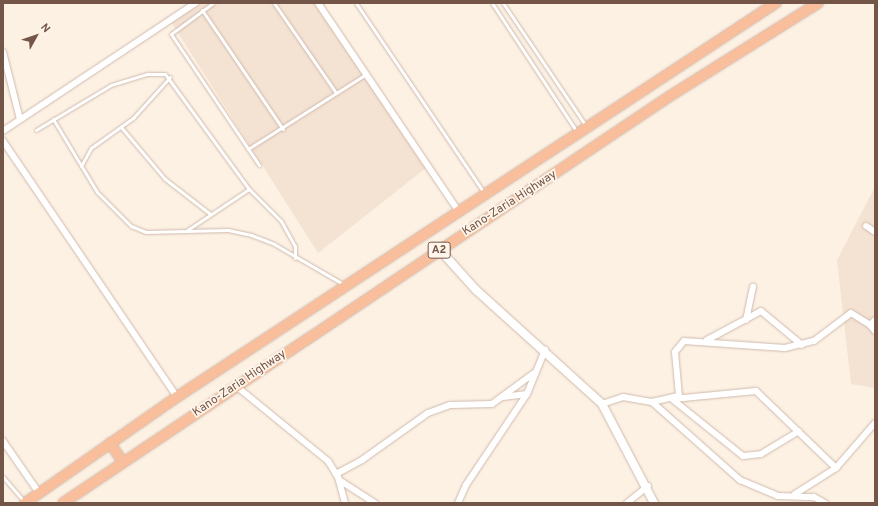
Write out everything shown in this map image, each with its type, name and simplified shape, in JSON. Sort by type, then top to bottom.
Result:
[{"type":"highway","name":"Kano-Zaria Highway","points":[[25,503],[177,396],[459,212],[586,126],[776,3]]},
{"type":"highway","name":"Kano-Zaria Highway","points":[[63,503],[735,54],[818,3]]},
{"type":"highway","points":[[110,443],[123,462]]},
{"type":"street","points":[[3,131],[196,3]]},
{"type":"street","points":[[318,3],[459,212]]},
{"type":"street","points":[[3,52],[20,119]]},
{"type":"street","points":[[3,141],[177,396]]},
{"type":"street","points":[[866,226],[875,232]]},
{"type":"street","points":[[440,250],[476,290],[545,350],[602,404],[648,486],[654,503]]},
{"type":"street","points":[[746,320],[753,287]]},
{"type":"street","points":[[705,341],[764,312],[802,346]]},
{"type":"street","points":[[672,399],[679,396],[675,352],[678,344],[705,341],[785,348],[802,346],[846,314],[855,314],[870,325],[875,331]]},
{"type":"street","points":[[870,325],[875,320]]},
{"type":"street","points":[[458,503],[466,485],[527,394],[534,373],[545,350]]},
{"type":"street","points":[[338,477],[408,424],[435,409],[460,404],[485,406],[503,397],[534,373]]},
{"type":"street","points":[[236,386],[322,456],[338,477],[375,503]]},
{"type":"street","points":[[602,404],[623,397],[652,402],[672,399],[719,398],[749,390],[799,431],[836,468]]},
{"type":"street","points":[[503,397],[527,394]]},
{"type":"street","points":[[672,399],[743,456],[761,454],[799,431]]},
{"type":"street","points":[[652,402],[740,480],[778,496],[795,494],[814,497],[825,503]]},
{"type":"street","points":[[795,494],[836,468],[875,423]]},
{"type":"street","points":[[3,441],[39,493]]},
{"type":"street","points":[[338,477],[345,503]]},
{"type":"street","points":[[627,503],[648,486]]},
{"type":"lane","points":[[213,3],[171,34],[259,165]]},
{"type":"lane","points":[[274,3],[336,93]]},
{"type":"lane","points":[[356,3],[485,194]]},
{"type":"lane","points":[[492,3],[577,132]]},
{"type":"lane","points":[[504,3],[586,126]]},
{"type":"lane","points":[[202,10],[283,128]]},
{"type":"lane","points":[[36,130],[111,85],[154,72],[170,77],[249,189],[281,222],[293,241],[295,258]]},
{"type":"lane","points":[[248,149],[366,74]]},
{"type":"lane","points":[[81,166],[91,148],[121,127],[170,77]]},
{"type":"lane","points":[[53,119],[97,192],[131,226],[146,232],[228,230],[243,234],[274,244],[295,258],[346,286]]},
{"type":"lane","points":[[121,127],[165,178],[209,213]]},
{"type":"lane","points":[[186,231],[209,213],[249,189]]},
{"type":"lane","points":[[3,477],[25,503]]},
{"type":"shaded area","points":[[195,3],[316,3],[426,168],[318,253],[170,20]]},
{"type":"shaded area","points":[[875,187],[875,388],[851,384],[837,260]]}]
